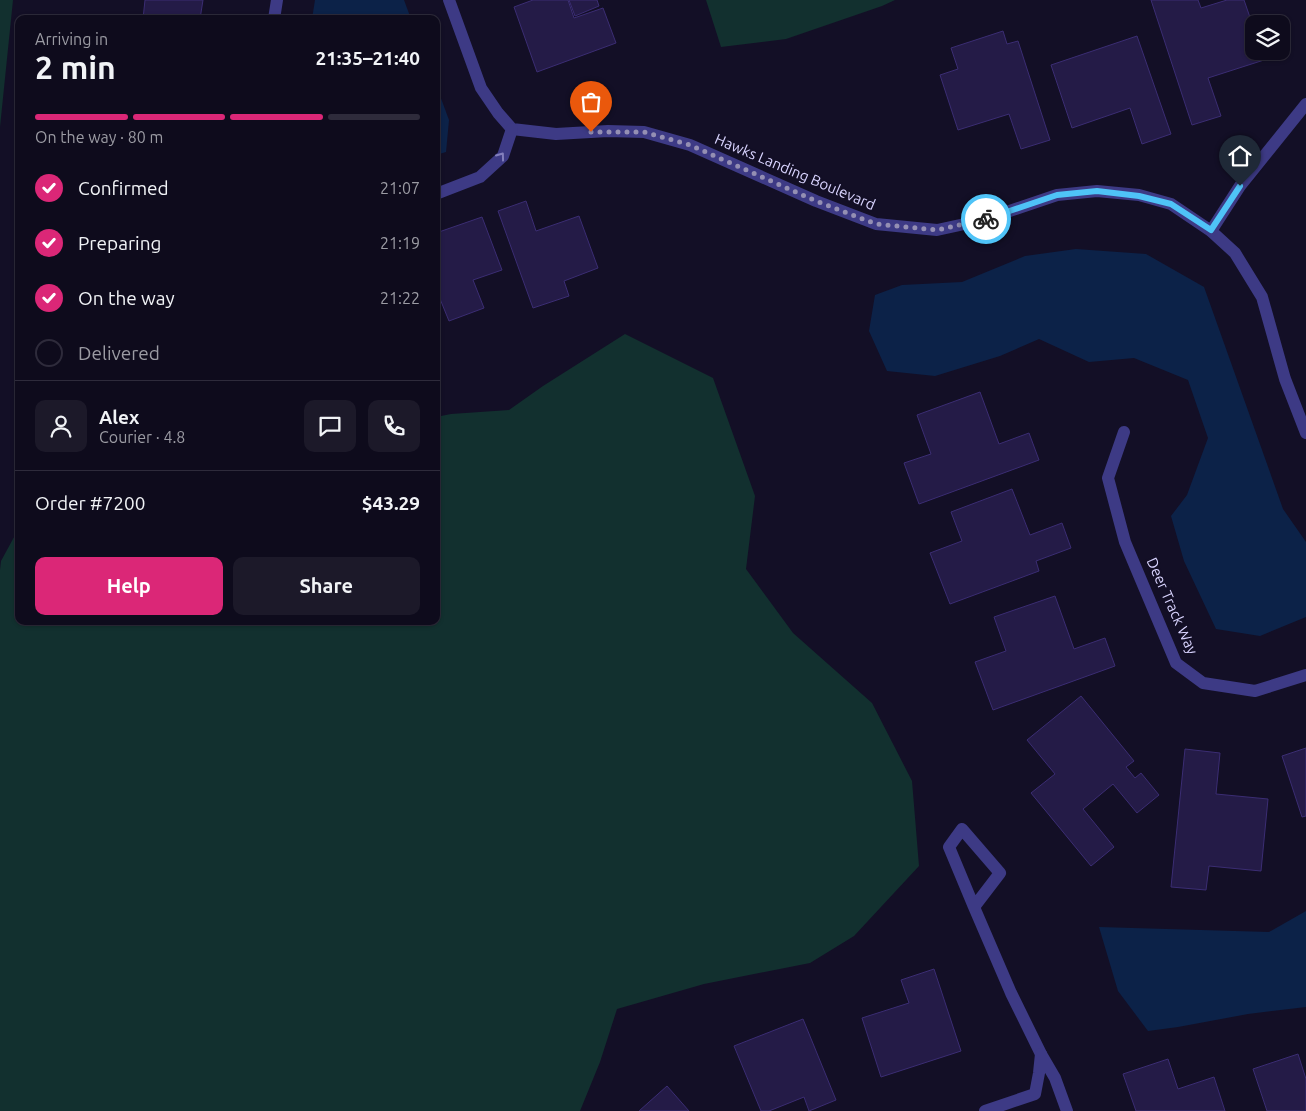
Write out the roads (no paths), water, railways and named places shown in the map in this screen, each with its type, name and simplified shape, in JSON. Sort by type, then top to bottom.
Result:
[{"type":"street","points":[[275,15],[277,0]]},
{"type":"street","points":[[440,192],[480,177],[503,156],[512,129],[498,113],[481,88],[449,0]]},
{"type":"street","points":[[1211,230],[1240,186],[1306,104]]},
{"type":"street","name":"Hawks Landing Boulevard","points":[[512,129],[556,134],[608,131],[644,132],[690,145],[816,201],[876,224],[937,230],[983,220],[1057,195],[1097,191],[1139,196],[1171,204],[1211,230],[1235,252],[1262,297],[1285,379],[1306,433]]},
{"type":"street","name":"Deer Track Way","points":[[1124,432],[1108,478],[1125,542],[1176,663],[1203,683],[1255,691],[1306,675]]},
{"type":"street","points":[[974,906],[1000,873],[962,829],[949,847],[974,906],[1011,992],[1054,1078],[1067,1111]]},
{"type":"street","points":[[985,1111],[1035,1094],[1041,1054]]},
{"type":"water","points":[[315,0],[404,0],[410,15],[313,15]]},
{"type":"water","points":[[440,96],[449,120],[446,152],[440,154]]},
{"type":"water","points":[[1076,249],[1146,254],[1204,287],[1283,509],[1306,542],[1306,617],[1260,636],[1216,629],[1184,561],[1171,516],[1187,495],[1208,438],[1188,380],[1134,358],[1089,362],[1039,339],[1000,356],[935,376],[887,371],[869,331],[875,295],[902,285],[962,282],[1025,256]]},
{"type":"water","points":[[1306,911],[1306,1007],[1248,1014],[1148,1031],[1118,991],[1099,927],[1269,932]]}]
